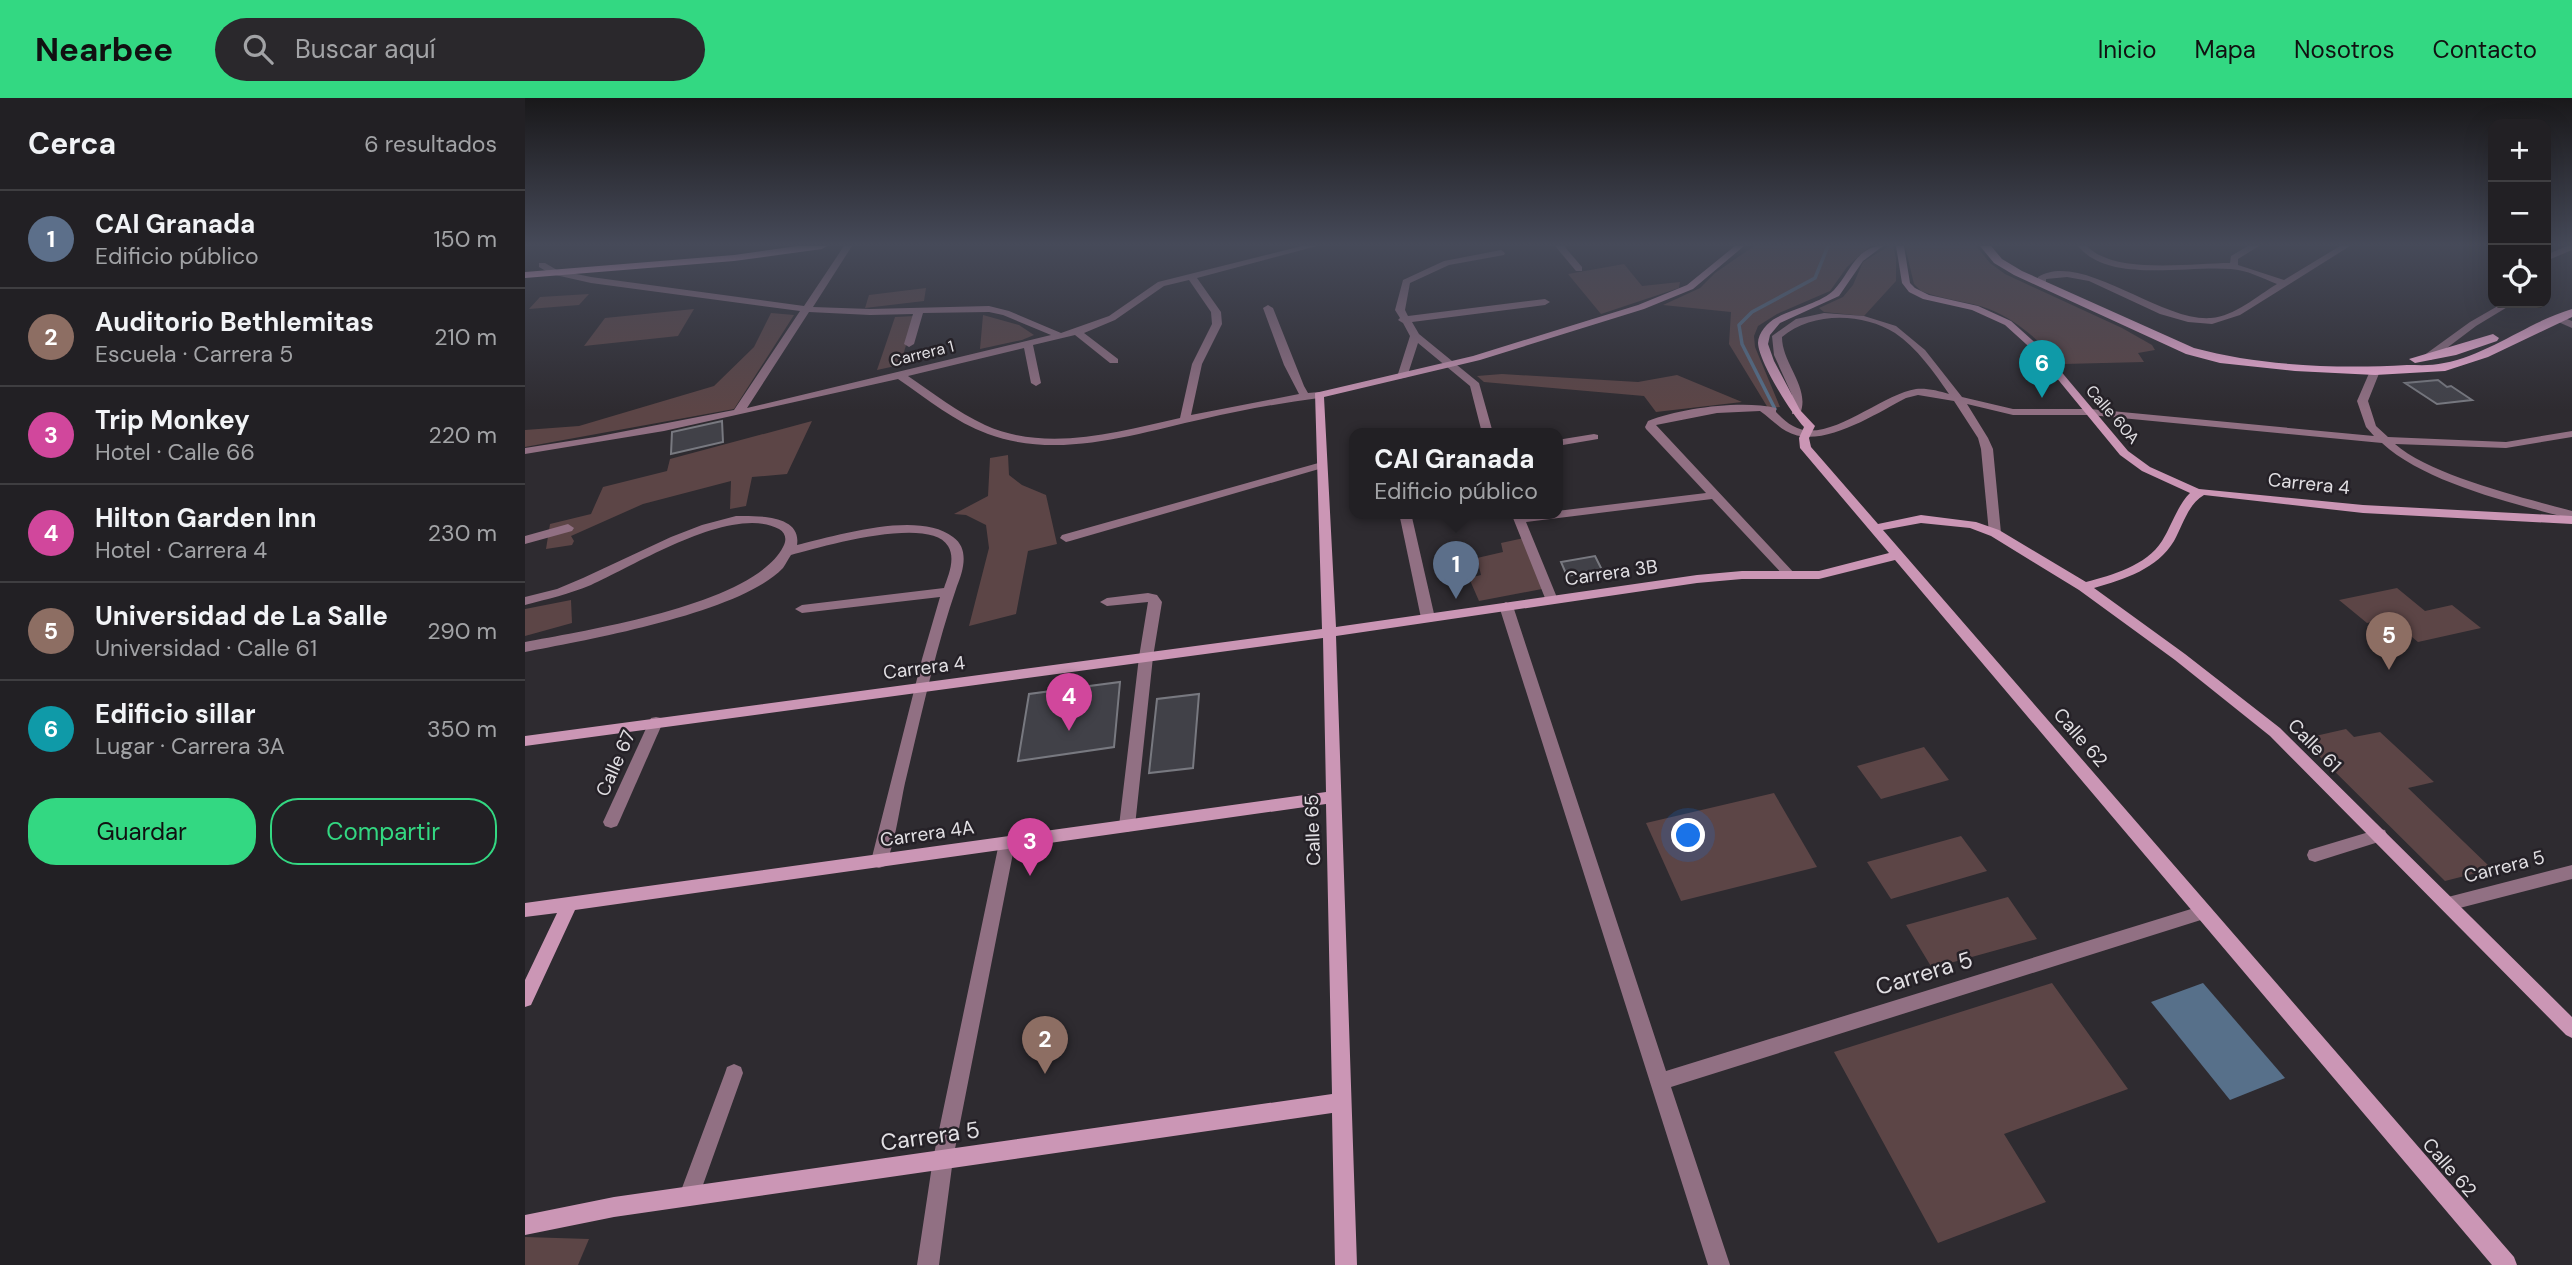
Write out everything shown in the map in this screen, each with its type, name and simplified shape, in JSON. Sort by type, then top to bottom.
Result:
[{"type":"main road","points":[[2087,300],[2165,341],[2204,356],[2295,367],[2375,372],[2431,368],[2465,362],[2568,316]]},
{"type":"main road","points":[[2093,300],[2202,350],[2280,360],[2375,362],[2427,358],[2480,343],[2572,302]]},
{"type":"street","points":[[743,300],[806,309],[863,312],[970,308],[998,310],[1060,336]]},
{"type":"street","points":[[739,411],[812,300]]},
{"type":"street","name":"Carrera 1","points":[[525,451],[593,441],[739,411],[1077,332],[1112,318],[1136,300]]},
{"type":"street","points":[[1185,420],[1196,364],[1217,324],[1216,312],[1208,300]]},
{"type":"street","points":[[1402,300],[1400,310],[1403,320],[1415,335],[1475,385],[1487,428]]},
{"type":"street","points":[[899,375],[985,429],[1021,439],[1096,440],[1453,365],[1657,300]]},
{"type":"street","name":"Calle 62","points":[[1822,300],[1777,321],[1765,334],[1763,344],[1796,412],[1807,427],[1804,438],[1806,448],[2506,1265]]},
{"type":"street","name":"Calle 60A","points":[[1941,300],[1975,308],[2008,323],[2040,352],[2134,461],[2160,477],[2197,492]]},
{"type":"street","points":[[2136,300],[2167,313],[2200,319],[2230,316],[2254,300]]},
{"type":"street","points":[[1403,320],[1545,302]]},
{"type":"street","points":[[1268,308],[1284,347],[1292,378],[1305,396]]},
{"type":"street","points":[[2427,358],[2473,324],[2500,308]]},
{"type":"street","points":[[909,344],[919,310]]},
{"type":"street","points":[[1796,412],[1799,402],[1776,350],[1777,336],[1799,321],[1822,315],[1876,321],[1908,338],[1958,399],[1979,431],[1987,449],[1995,533]]},
{"type":"street","points":[[2568,316],[2572,324]]},
{"type":"street","points":[[1077,332],[1114,361]]},
{"type":"street","points":[[1402,377],[1415,335]]},
{"type":"street","points":[[1028,344],[1035,383]]},
{"type":"street","points":[[2375,372],[2365,388],[2363,408],[2383,440],[2412,461],[2437,473],[2572,518]]},
{"type":"street","points":[[1791,576],[1717,495],[1651,429],[1651,425],[1662,419],[1765,408],[1791,430],[1807,427],[1825,433],[1849,424],[1909,393],[1928,392],[2013,412],[2090,412],[2383,440],[2506,445],[2572,434]]},
{"type":"street","name":"Calle 65","points":[[1319,395],[1329,633],[1346,1265]]},
{"type":"street","points":[[1563,442],[1594,437]]},
{"type":"street","points":[[1066,538],[1322,465]]},
{"type":"street","name":"Carrera 4","points":[[2197,492],[2211,491],[2363,509],[2572,518]]},
{"type":"street","points":[[2084,587],[2126,573],[2154,558],[2171,537],[2189,499],[2197,492]]},
{"type":"street","points":[[1563,511],[1717,495]]},
{"type":"street","points":[[1406,519],[1428,618]]},
{"type":"street","points":[[1519,519],[1552,600]]},
{"type":"street","points":[[525,601],[568,590],[694,532],[734,521],[763,520],[778,523],[789,530],[792,540],[790,551],[768,574],[745,589],[684,611],[525,647]]},
{"type":"street","name":"Calle 61","points":[[1874,528],[1910,520],[1972,525],[1995,533],[2084,587],[2180,657],[2275,732],[2572,1029]]},
{"type":"street","points":[[525,540],[568,528]]},
{"type":"street","points":[[790,551],[839,540],[915,529],[942,535],[951,541],[957,550],[958,561],[939,618],[879,862]]},
{"type":"street","name":"Carrera 3B","points":[[1329,633],[1724,576],[1791,576],[1833,572],[1897,555]]},
{"type":"street","points":[[802,609],[949,592]]},
{"type":"street","points":[[1107,602],[1141,597],[1155,600],[1127,826]]},
{"type":"street","points":[[1506,606],[1719,1265]]},
{"type":"street","name":"Carrera 4","points":[[525,741],[1329,633]]},
{"type":"street","name":"Calle 67","points":[[611,822],[656,722]]},
{"type":"street","name":"Carrera 4A","points":[[525,910],[1334,797]]},
{"type":"street","points":[[2315,855],[2379,835]]},
{"type":"street","points":[[928,1265],[943,1159],[1007,843]]},
{"type":"street","name":"Carrera 5","points":[[2448,904],[2572,872]]},
{"type":"street","points":[[525,999],[569,905]]},
{"type":"street","name":"Carrera 5","points":[[1660,1082],[2204,912]]},
{"type":"street","points":[[689,1196],[734,1073]]},
{"type":"street","name":"Carrera 5","points":[[525,1224],[614,1207],[1342,1102]]},
{"type":"shaded area","points":[[537,300],[583,300],[579,305],[529,309]]},
{"type":"shaded area","points":[[867,300],[924,300],[924,301],[865,308]]},
{"type":"shaded area","points":[[1590,300],[1642,300],[1601,314]]},
{"type":"shaded area","points":[[1673,300],[1808,300],[1758,326],[1754,336],[1755,347],[1780,407],[1768,408],[1729,344],[1731,312],[1663,305]]},
{"type":"shaded area","points":[[1835,300],[1878,300],[1864,316],[1824,312],[1819,308]]},
{"type":"shaded area","points":[[1957,300],[2062,300],[2122,328],[2152,345],[2155,350],[2138,353],[2144,362],[2063,364],[2029,333],[2000,314]]},
{"type":"shaded area","points":[[694,309],[678,336],[584,346],[605,318]]},
{"type":"shaded area","points":[[771,313],[794,315],[734,409],[525,447],[525,430],[579,426],[714,386],[754,347]]},
{"type":"shaded area","points":[[983,315],[1019,325],[1034,335],[980,349]]},
{"type":"shaded area","points":[[915,316],[900,365],[877,370],[895,317]]},
{"type":"shaded area","points":[[1502,374],[1638,382],[1677,375],[1742,402],[1656,412],[1644,396],[1484,382],[1477,376]]},
{"type":"shaded area","points":[[812,421],[787,474],[752,477],[746,506],[730,509],[731,481],[643,504],[571,536],[574,541],[572,545],[546,549],[550,524],[591,514],[603,487],[667,471],[670,459]]},
{"type":"shaded area","points":[[1008,455],[1009,475],[1022,485],[1046,495],[1057,544],[1028,551],[1016,614],[969,626],[989,548],[986,525],[966,515],[954,514],[988,496],[990,458]]},
{"type":"shaded area","points":[[1524,538],[1542,589],[1479,601],[1469,578],[1481,575],[1477,558],[1503,552],[1501,543]]},
{"type":"shaded area","points":[[2397,588],[2425,611],[2452,605],[2481,628],[2418,642],[2389,618],[2367,623],[2339,600]]},
{"type":"shaded area","points":[[571,600],[572,623],[525,636],[525,609]]},
{"type":"shaded area","points":[[2346,729],[2354,737],[2380,732],[2434,782],[2408,788],[2492,869],[2445,881],[2302,739]]},
{"type":"shaded area","points":[[1924,747],[1949,780],[1881,799],[1857,766]]},
{"type":"shaded area","points":[[1774,793],[1817,867],[1681,901],[1646,823]]},
{"type":"shaded area","points":[[1961,836],[1987,871],[1891,899],[1867,862]]},
{"type":"shaded area","points":[[2008,897],[2037,939],[1932,968],[1906,925]]},
{"type":"shaded area","points":[[2052,983],[2128,1089],[2004,1134],[2046,1202],[1938,1243],[1834,1052]]},
{"type":"shaded area","points":[[525,1237],[589,1239],[578,1265],[525,1265]]},
{"type":"water","points":[[2203,983],[2285,1078],[2230,1100],[2151,1002]]},
{"type":"building","points":[[2438,380],[2472,400],[2437,404],[2405,383]]},
{"type":"building","points":[[722,421],[723,442],[671,454],[672,432]]},
{"type":"building","points":[[1595,556],[1602,570],[1567,576],[1561,562]]},
{"type":"building","points":[[1120,682],[1114,747],[1018,761],[1029,694]]},
{"type":"building","points":[[1199,694],[1193,768],[1149,773],[1157,699]]},
{"type":"waterway","points":[[1773,300],[1752,312],[1739,325],[1742,344],[1775,409]]},
{"type":"place","name":"Edificio sillar","points":[[2042,398]]},
{"type":"place","name":"CAI Granada","points":[[1456,599]]},
{"type":"place","name":"Universidad de La Salle","points":[[2389,670]]},
{"type":"place","name":"Hilton Garden Inn","points":[[1069,731]]},
{"type":"place","name":"Trip Monkey","points":[[1030,876]]},
{"type":"place","name":"Auditorio Bethlemitas","points":[[1045,1074]]}]
